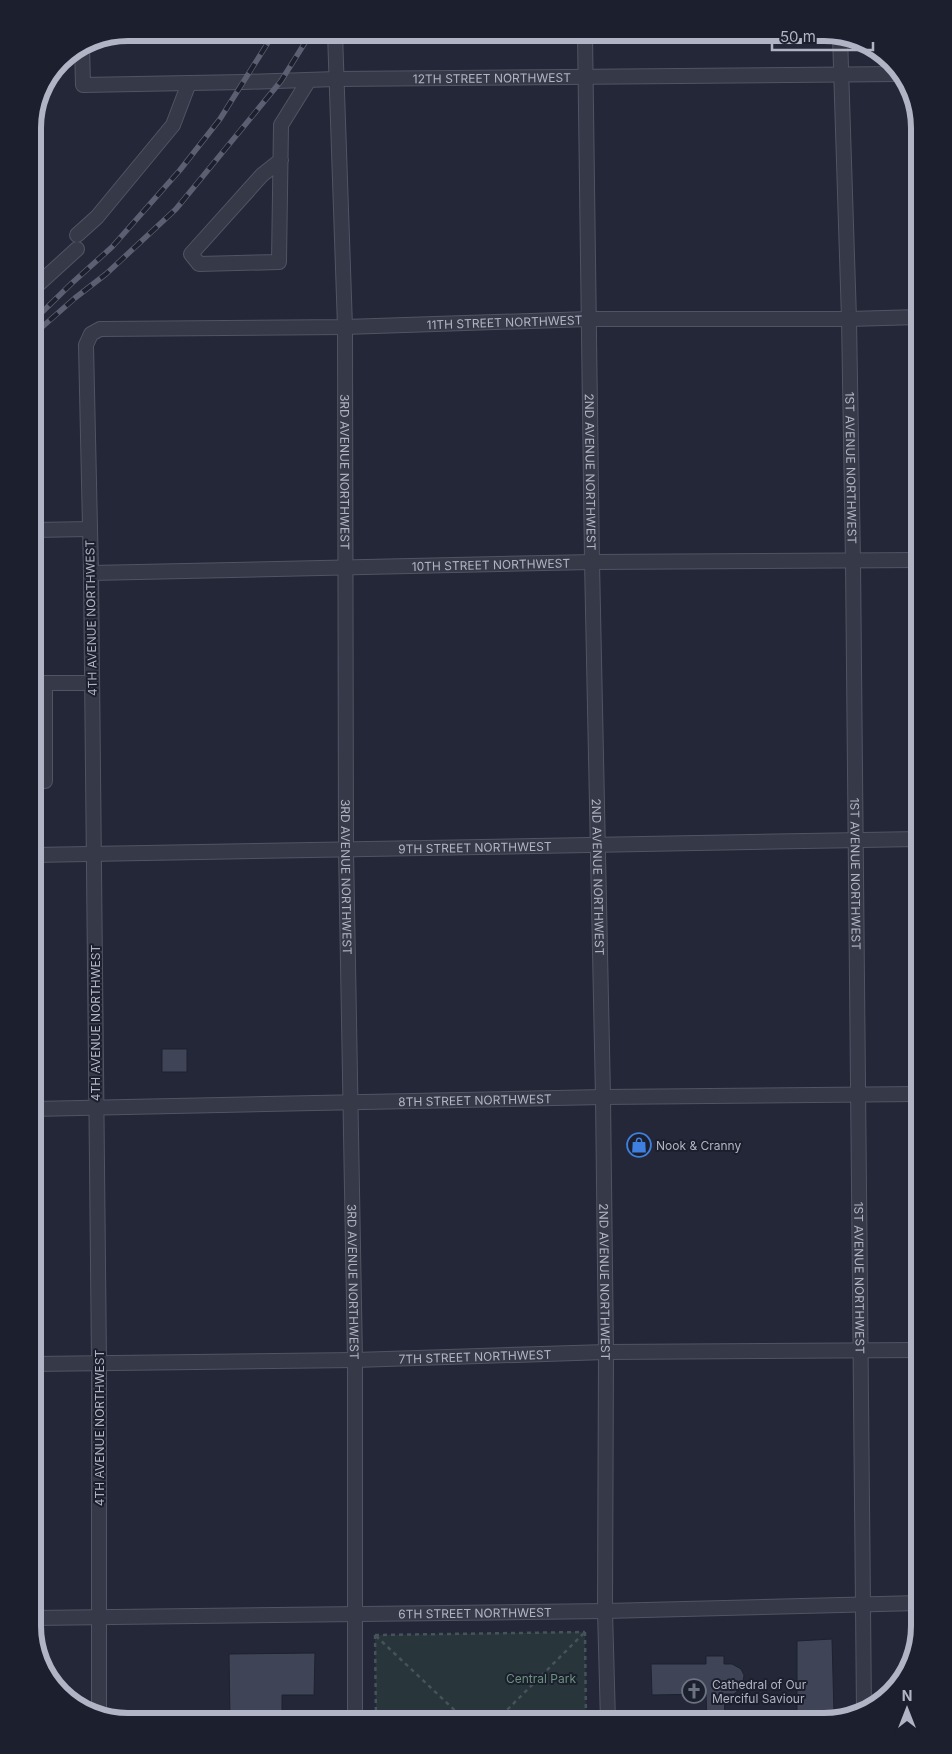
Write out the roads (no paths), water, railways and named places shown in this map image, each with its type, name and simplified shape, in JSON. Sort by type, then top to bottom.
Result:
[{"type":"street","name":"3RD AVENUE NORTHWEST","points":[[335,41],[345,327],[346,850],[355,1360],[355,1713]]},
{"type":"street","name":"2ND AVENUE NORTHWEST","points":[[585,41],[592,562],[603,1097],[606,1352],[605,1611],[608,1713]]},
{"type":"street","name":"1ST AVENUE NORTHWEST","points":[[840,43],[850,319],[857,840],[864,1703]]},
{"type":"street","name":"12TH STREET NORTHWEST","points":[[82,55],[83,85],[336,79],[892,74]]},
{"type":"street","points":[[281,160],[262,175],[191,254],[199,264],[279,262],[282,125],[309,80]]},
{"type":"street","points":[[77,235],[97,217],[173,125],[189,83]]},
{"type":"street","points":[[41,282],[77,249]]},
{"type":"street","name":"11TH STREET NORTHWEST","points":[[91,334],[100,329],[345,327],[589,319],[911,317]]},
{"type":"street","name":"4TH AVENUE NORTHWEST","points":[[91,334],[86,345],[91,574],[100,1363],[99,1708]]},
{"type":"street","points":[[41,530],[90,529]]},
{"type":"street","name":"10TH STREET NORTHWEST","points":[[91,574],[592,562],[911,560]]},
{"type":"street","points":[[41,781],[45,781],[45,683],[92,683]]},
{"type":"street","name":"9TH STREET NORTHWEST","points":[[41,855],[911,839]]},
{"type":"street","name":"8TH STREET NORTHWEST","points":[[41,1109],[603,1097],[911,1094]]},
{"type":"street","name":"7TH STREET NORTHWEST","points":[[41,1364],[355,1360],[606,1352],[911,1350]]},
{"type":"street","name":"6TH STREET NORTHWEST","points":[[41,1618],[605,1611],[911,1603]]},
{"type":"railway","points":[[41,313],[112,247],[180,170],[220,119],[269,41]]},
{"type":"railway","points":[[41,328],[106,274],[176,209],[281,81],[306,41]]},
{"type":"place","name":"Nook & Cranny","points":[[639,1145]]},
{"type":"place","name":"Cathedral of Our Merciful Saviour","points":[[694,1691]]},
{"type":"park label","name":"Central Park","points":[[541,1678]]}]
